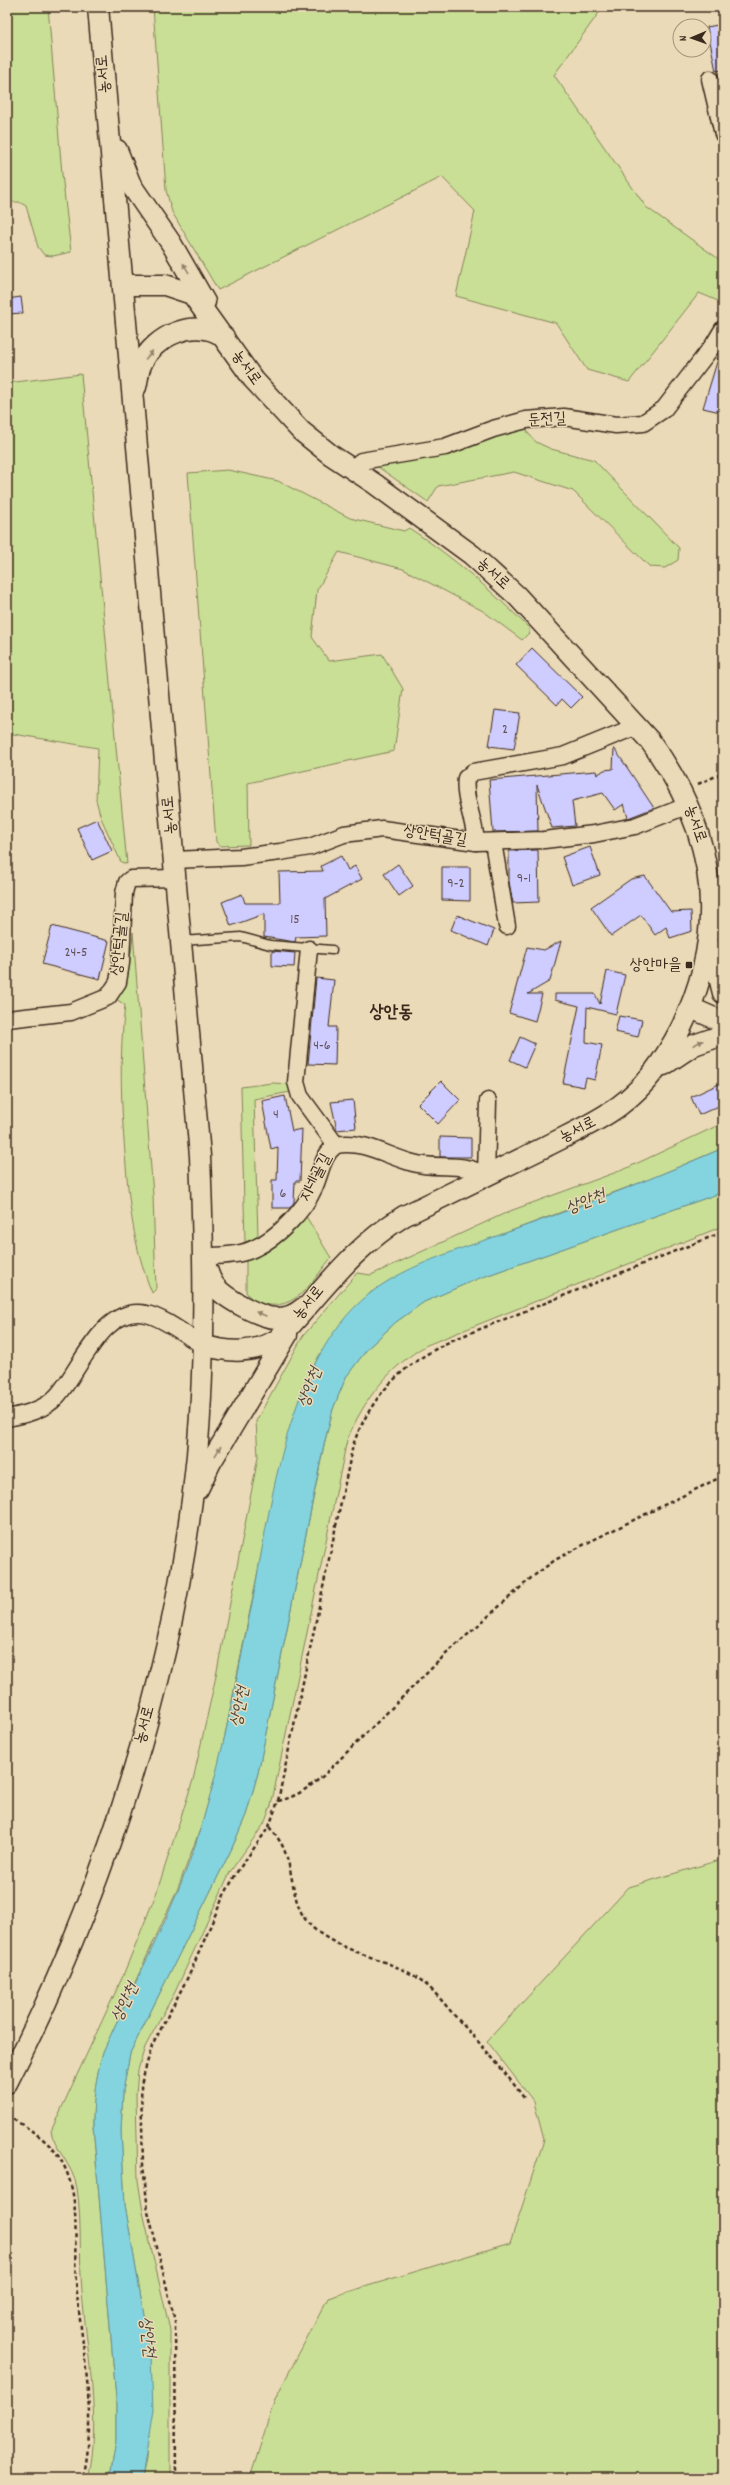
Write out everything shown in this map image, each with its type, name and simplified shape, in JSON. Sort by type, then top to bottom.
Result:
[{"type":"street","name":"농서로","points":[[7,2083],[44,2007],[80,1920],[128,1790],[159,1674],[182,1562],[190,1511],[197,1455],[202,1345],[204,1256],[200,1156],[98,7]]},
{"type":"street","points":[[710,79],[723,134]]},
{"type":"street","points":[[108,112],[113,138],[131,185],[171,243],[226,339]]},
{"type":"street","name":"농서로","points":[[123,285],[165,285],[192,294],[201,304],[253,379],[301,431],[472,555],[517,596],[637,726],[667,764],[686,797],[696,822],[707,863],[712,916],[711,938],[707,960],[691,1008],[655,1073],[628,1098],[598,1120],[387,1227],[346,1261],[294,1323],[278,1339],[264,1347],[234,1352],[202,1345]]},
{"type":"street","points":[[134,404],[141,364],[148,354],[169,337],[188,328],[198,328],[215,331],[226,339]]},
{"type":"street","name":"둔전길","points":[[352,469],[361,461],[445,447],[492,429],[526,420],[564,417],[616,425],[643,423],[664,410],[719,347],[723,329]]},
{"type":"street","name":"상안턱골길","points":[[7,1019],[70,1012],[108,997],[118,982],[121,963],[124,892],[127,882],[136,878],[175,869],[241,857],[310,847],[344,834],[382,829],[476,842],[474,818],[465,789],[466,778],[473,772],[563,756],[637,726]]},
{"type":"street","points":[[476,842],[544,840],[612,832],[635,826],[686,797]]},
{"type":"street","points":[[493,842],[507,926]]},
{"type":"street","points":[[711,938],[723,993]]},
{"type":"street","points":[[309,949],[296,1082],[300,1096],[336,1145]]},
{"type":"street","points":[[691,1008],[723,1022]]},
{"type":"street","points":[[655,1073],[682,1051],[707,1039],[723,1035]]},
{"type":"street","points":[[486,1176],[488,1101]]},
{"type":"street","name":"지네골길","points":[[204,1256],[255,1249],[283,1228],[298,1212],[314,1189],[326,1156],[336,1145],[364,1145],[414,1163],[471,1168],[486,1176]]},
{"type":"street","points":[[204,1256],[210,1278],[221,1293],[260,1314],[276,1318],[284,1317],[294,1314],[310,1303]]},
{"type":"street","points":[[7,1418],[34,1411],[57,1396],[99,1335],[108,1326],[126,1315],[147,1314],[202,1345]]},
{"type":"street","points":[[190,1511],[202,1478],[294,1323]]},
{"type":"lane","points":[[181,941],[241,937],[270,945],[332,950]]},
{"type":"path","points":[[686,797],[723,773]]},
{"type":"path","points":[[176,2478],[175,2321],[148,2204],[144,2165],[141,2084],[152,2046],[190,1973],[223,1897],[237,1872],[269,1827],[278,1800],[353,1445],[361,1424],[376,1401],[410,1364],[426,1353],[455,1339],[723,1232]]},
{"type":"path","points":[[278,1800],[290,1798],[303,1791],[323,1776],[451,1649],[510,1595],[556,1560],[723,1476]]},
{"type":"path","points":[[269,1827],[278,1838],[285,1852],[296,1900],[302,1916],[312,1927],[339,1944],[400,1968],[427,1984],[502,2068],[524,2098]]},
{"type":"path","points":[[7,2116],[41,2138],[51,2147],[62,2162],[70,2182],[74,2203],[76,2280],[88,2405],[88,2440],[83,2478]]},
{"type":"green space","points":[[7,7],[48,7],[62,174],[71,252],[53,256],[44,255],[38,247],[26,206],[19,202],[7,202]]},
{"type":"green space","points":[[153,7],[603,7],[554,75],[646,207],[723,262],[723,303],[699,293],[629,382],[587,370],[556,323],[456,296],[475,211],[442,177],[218,290],[172,212],[166,190]]},
{"type":"green space","points":[[81,374],[127,864],[121,862],[101,818],[96,800],[98,748],[7,733],[7,383]]},
{"type":"green space","points":[[526,425],[528,433],[536,442],[551,449],[594,460],[679,548],[678,560],[665,568],[650,567],[573,491],[514,472],[438,486],[428,502],[378,467],[380,463]]},
{"type":"green space","points":[[228,470],[278,481],[350,518],[404,531],[409,528],[456,562],[486,587],[529,628],[529,633],[522,640],[483,611],[403,569],[339,552],[317,590],[312,637],[329,661],[382,654],[403,689],[394,751],[248,783],[249,845],[220,846],[216,842],[188,473]]},
{"type":"green space","points":[[133,932],[153,1195],[156,1289],[152,1293],[140,1258],[130,1207],[122,1117],[121,1061],[125,1005],[116,999],[128,966]]},
{"type":"green space","points":[[272,1083],[290,1084],[290,1092],[254,1099],[258,1237],[245,1242],[241,1087]]},
{"type":"green space","points":[[723,1123],[723,1148],[650,1179],[433,1260],[392,1279],[370,1293],[321,1352],[303,1387],[287,1440],[270,1511],[220,1760],[202,1824],[176,1893],[103,2052],[98,2070],[94,2097],[93,2125],[116,2397],[116,2441],[110,2478],[88,2478],[94,2434],[92,2385],[82,2291],[79,2201],[72,2172],[56,2144],[51,2131],[122,1978],[156,1894],[193,1780],[216,1676],[258,1457],[256,1421],[303,1336],[357,1273],[371,1275],[510,1211],[625,1169]]},
{"type":"green space","points":[[723,1192],[723,1226],[427,1345],[413,1354],[401,1363],[379,1385],[361,1411],[347,1440],[271,1806],[264,1824],[230,1872],[175,1992],[145,2047],[138,2070],[136,2095],[138,2180],[143,2212],[170,2330],[170,2478],[142,2478],[146,2459],[151,2356],[125,2205],[121,2131],[123,2091],[130,2053],[232,1848],[246,1815],[258,1773],[324,1445],[333,1409],[346,1377],[368,1348],[396,1322],[424,1302],[477,1279]]},
{"type":"green space","points":[[304,1213],[331,1258],[305,1290],[289,1302],[280,1305],[269,1305],[256,1302],[246,1292],[246,1261],[261,1254]]},
{"type":"green space","points":[[723,1859],[723,2478],[250,2478],[275,2399],[328,2298],[510,2243],[544,2140],[534,2102],[487,2041],[629,1887]]},
{"type":"water","name":"상안천","points":[[723,1148],[723,1192],[477,1279],[424,1302],[396,1322],[368,1348],[346,1377],[333,1409],[324,1444],[258,1773],[246,1815],[232,1848],[130,2053],[123,2091],[121,2131],[125,2205],[151,2356],[153,2410],[142,2478],[110,2478],[116,2441],[116,2397],[93,2125],[94,2097],[98,2070],[103,2052],[170,1909],[203,1820],[231,1709],[276,1477],[287,1435],[301,1394],[319,1357],[341,1323],[368,1295],[402,1273],[442,1256],[598,1199]]},
{"type":"building","points":[[723,24],[723,70],[716,71],[712,51],[712,26]]},
{"type":"building","points":[[21,297],[23,313],[7,314],[7,299]]},
{"type":"building","points":[[720,352],[723,353],[723,398],[720,412],[703,408]]},
{"type":"building","points":[[532,648],[582,697],[571,708],[562,699],[557,705],[516,665]]},
{"type":"building","points":[[495,710],[520,713],[514,749],[489,746]]},
{"type":"building","points":[[614,748],[654,808],[628,818],[624,804],[615,810],[603,793],[572,801],[575,826],[552,828],[537,785],[538,831],[493,832],[489,780],[596,771],[597,775],[604,770],[613,769]]},
{"type":"building","points":[[97,819],[112,851],[92,860],[77,828]]},
{"type":"building","points":[[590,847],[600,875],[572,885],[562,857]]},
{"type":"building","points":[[538,850],[539,902],[513,903],[509,882],[509,851]]},
{"type":"building","points":[[341,856],[348,870],[355,866],[362,879],[325,899],[326,936],[296,937],[295,942],[264,937],[264,914],[231,926],[222,902],[242,894],[245,903],[280,903],[279,872],[323,871],[321,866]]},
{"type":"building","points":[[398,864],[413,886],[399,896],[384,874]]},
{"type":"building","points":[[442,867],[470,867],[470,901],[442,900]]},
{"type":"building","points":[[645,876],[671,912],[691,911],[692,931],[670,938],[666,927],[655,935],[641,915],[611,936],[591,907],[631,879]]},
{"type":"building","points":[[457,915],[494,930],[488,946],[451,930]]},
{"type":"building","points":[[52,926],[109,941],[100,979],[42,964]]},
{"type":"building","points":[[561,941],[550,981],[528,994],[542,994],[535,1021],[509,1013],[527,947],[544,950]]},
{"type":"building","points":[[272,951],[295,953],[294,967],[272,966]]},
{"type":"building","points":[[607,971],[625,975],[616,1014],[587,1007],[586,1042],[602,1045],[595,1080],[586,1078],[584,1087],[563,1083],[579,1006],[555,1000],[555,994],[595,994],[600,1004]]},
{"type":"building","points":[[316,978],[334,980],[329,1027],[336,1027],[335,1065],[308,1064]]},
{"type":"building","points":[[619,1016],[642,1020],[638,1037],[615,1032]]},
{"type":"building","points":[[520,1037],[535,1044],[525,1067],[510,1060]]},
{"type":"building","points":[[441,1081],[460,1100],[438,1124],[418,1104]]},
{"type":"building","points":[[723,1082],[723,1104],[699,1115],[691,1097]]},
{"type":"building","points":[[285,1096],[292,1131],[302,1129],[300,1181],[295,1181],[294,1202],[290,1208],[272,1208],[272,1180],[277,1180],[278,1147],[271,1149],[262,1101]]},
{"type":"building","points":[[353,1100],[356,1128],[337,1130],[331,1102]]},
{"type":"building","points":[[440,1137],[471,1138],[471,1157],[440,1157]]},
{"type":"place","name":"상안마을","points":[[689,965]]},
{"type":"district","name":"상안동","points":[[391,1013]]}]
